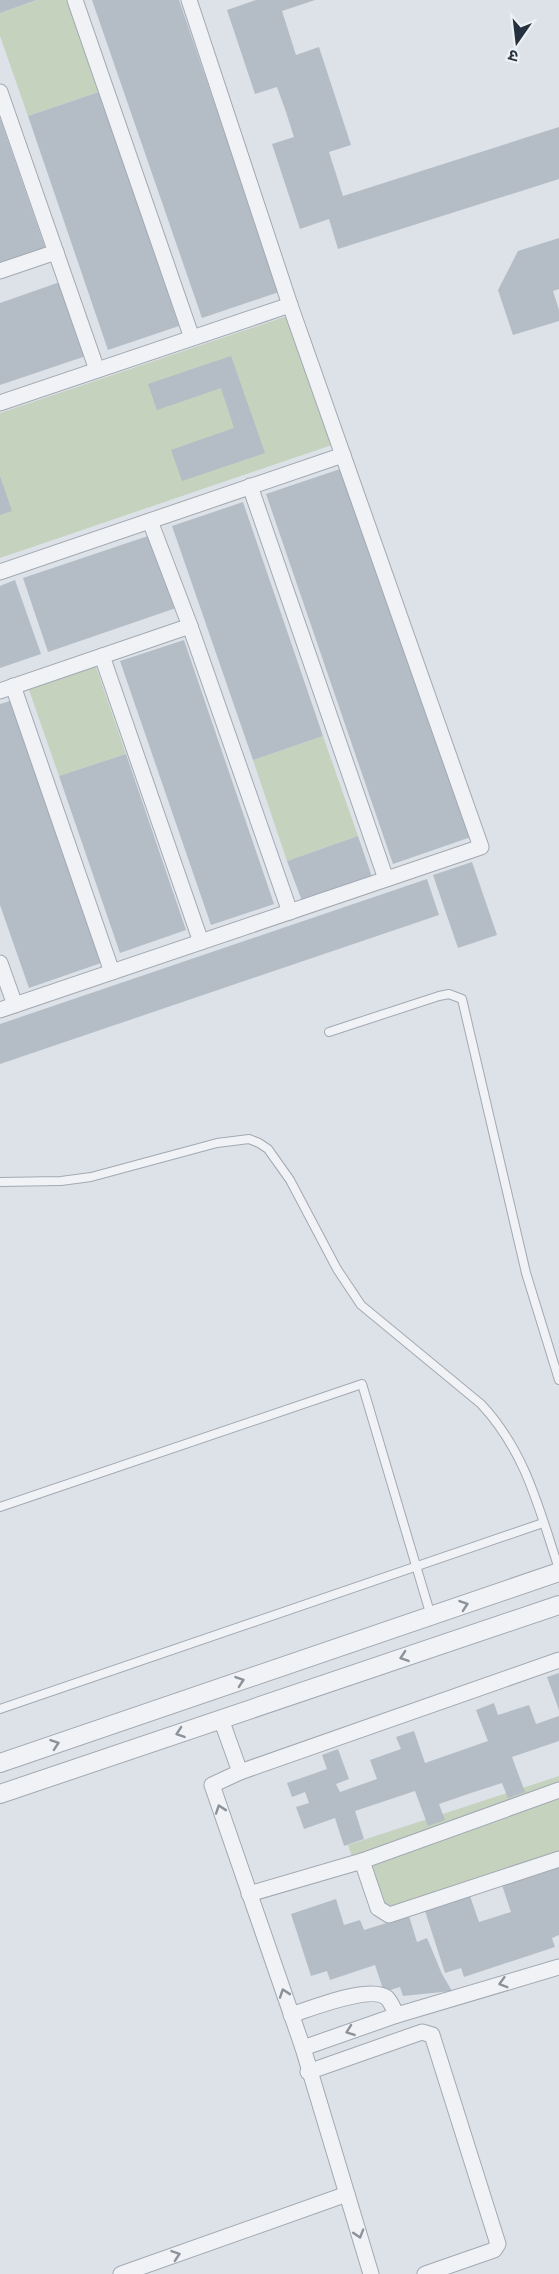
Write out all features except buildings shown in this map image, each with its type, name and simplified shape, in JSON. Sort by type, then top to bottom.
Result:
[{"type":"street","points":[[75,0],[192,338]]},
{"type":"street","points":[[0,963],[7,1008],[481,847],[290,305],[189,0]]},
{"type":"street","points":[[0,92],[97,370]]},
{"type":"street","points":[[0,271],[56,252]]},
{"type":"street","points":[[0,403],[290,305]]},
{"type":"street","points":[[0,572],[343,455]]},
{"type":"street","points":[[250,486],[386,879]]},
{"type":"street","points":[[150,521],[190,626],[290,912]]},
{"type":"street","points":[[112,972],[6,689],[190,626]]},
{"type":"street","points":[[102,656],[201,942]]},
{"type":"street","points":[[0,1763],[559,1571]]},
{"type":"street","points":[[0,1794],[559,1605]]},
{"type":"street","points":[[371,2274],[308,2072],[303,2048],[212,1785],[240,1772],[559,1660]]},
{"type":"street","points":[[221,1719],[240,1772]]},
{"type":"street","points":[[249,1894],[362,1861],[559,1790]]},
{"type":"street","points":[[362,1861],[378,1908],[389,1915],[559,1859]]},
{"type":"street","points":[[303,2048],[397,2014],[559,1967]]},
{"type":"street","points":[[291,2015],[340,1999],[375,1993],[387,1998],[397,2014]]},
{"type":"street","points":[[308,2072],[422,2032],[432,2035],[498,2244],[494,2250],[425,2274]]},
{"type":"street","points":[[121,2274],[347,2194]]},
{"type":"lane","points":[[329,1032],[440,996],[449,994],[462,999],[526,1273],[559,1380]]},
{"type":"lane","points":[[0,1182],[61,1181],[91,1177],[217,1143],[249,1139],[260,1143],[268,1149],[290,1180],[337,1269],[361,1305],[481,1404],[498,1422],[526,1471],[559,1571]]},
{"type":"lane","points":[[0,1507],[362,1384],[431,1616]]},
{"type":"lane","points":[[0,1709],[543,1523]]},
{"type":"green space","points":[[38,0],[67,0],[99,92],[28,116],[0,36],[0,13]]},
{"type":"green space","points":[[287,316],[332,445],[0,558],[0,413]]},
{"type":"green space","points":[[95,664],[126,754],[59,776],[28,687]]},
{"type":"green space","points":[[323,736],[358,836],[287,861],[253,760]]},
{"type":"green space","points":[[559,1776],[559,1853],[372,1914],[348,1845]]}]
